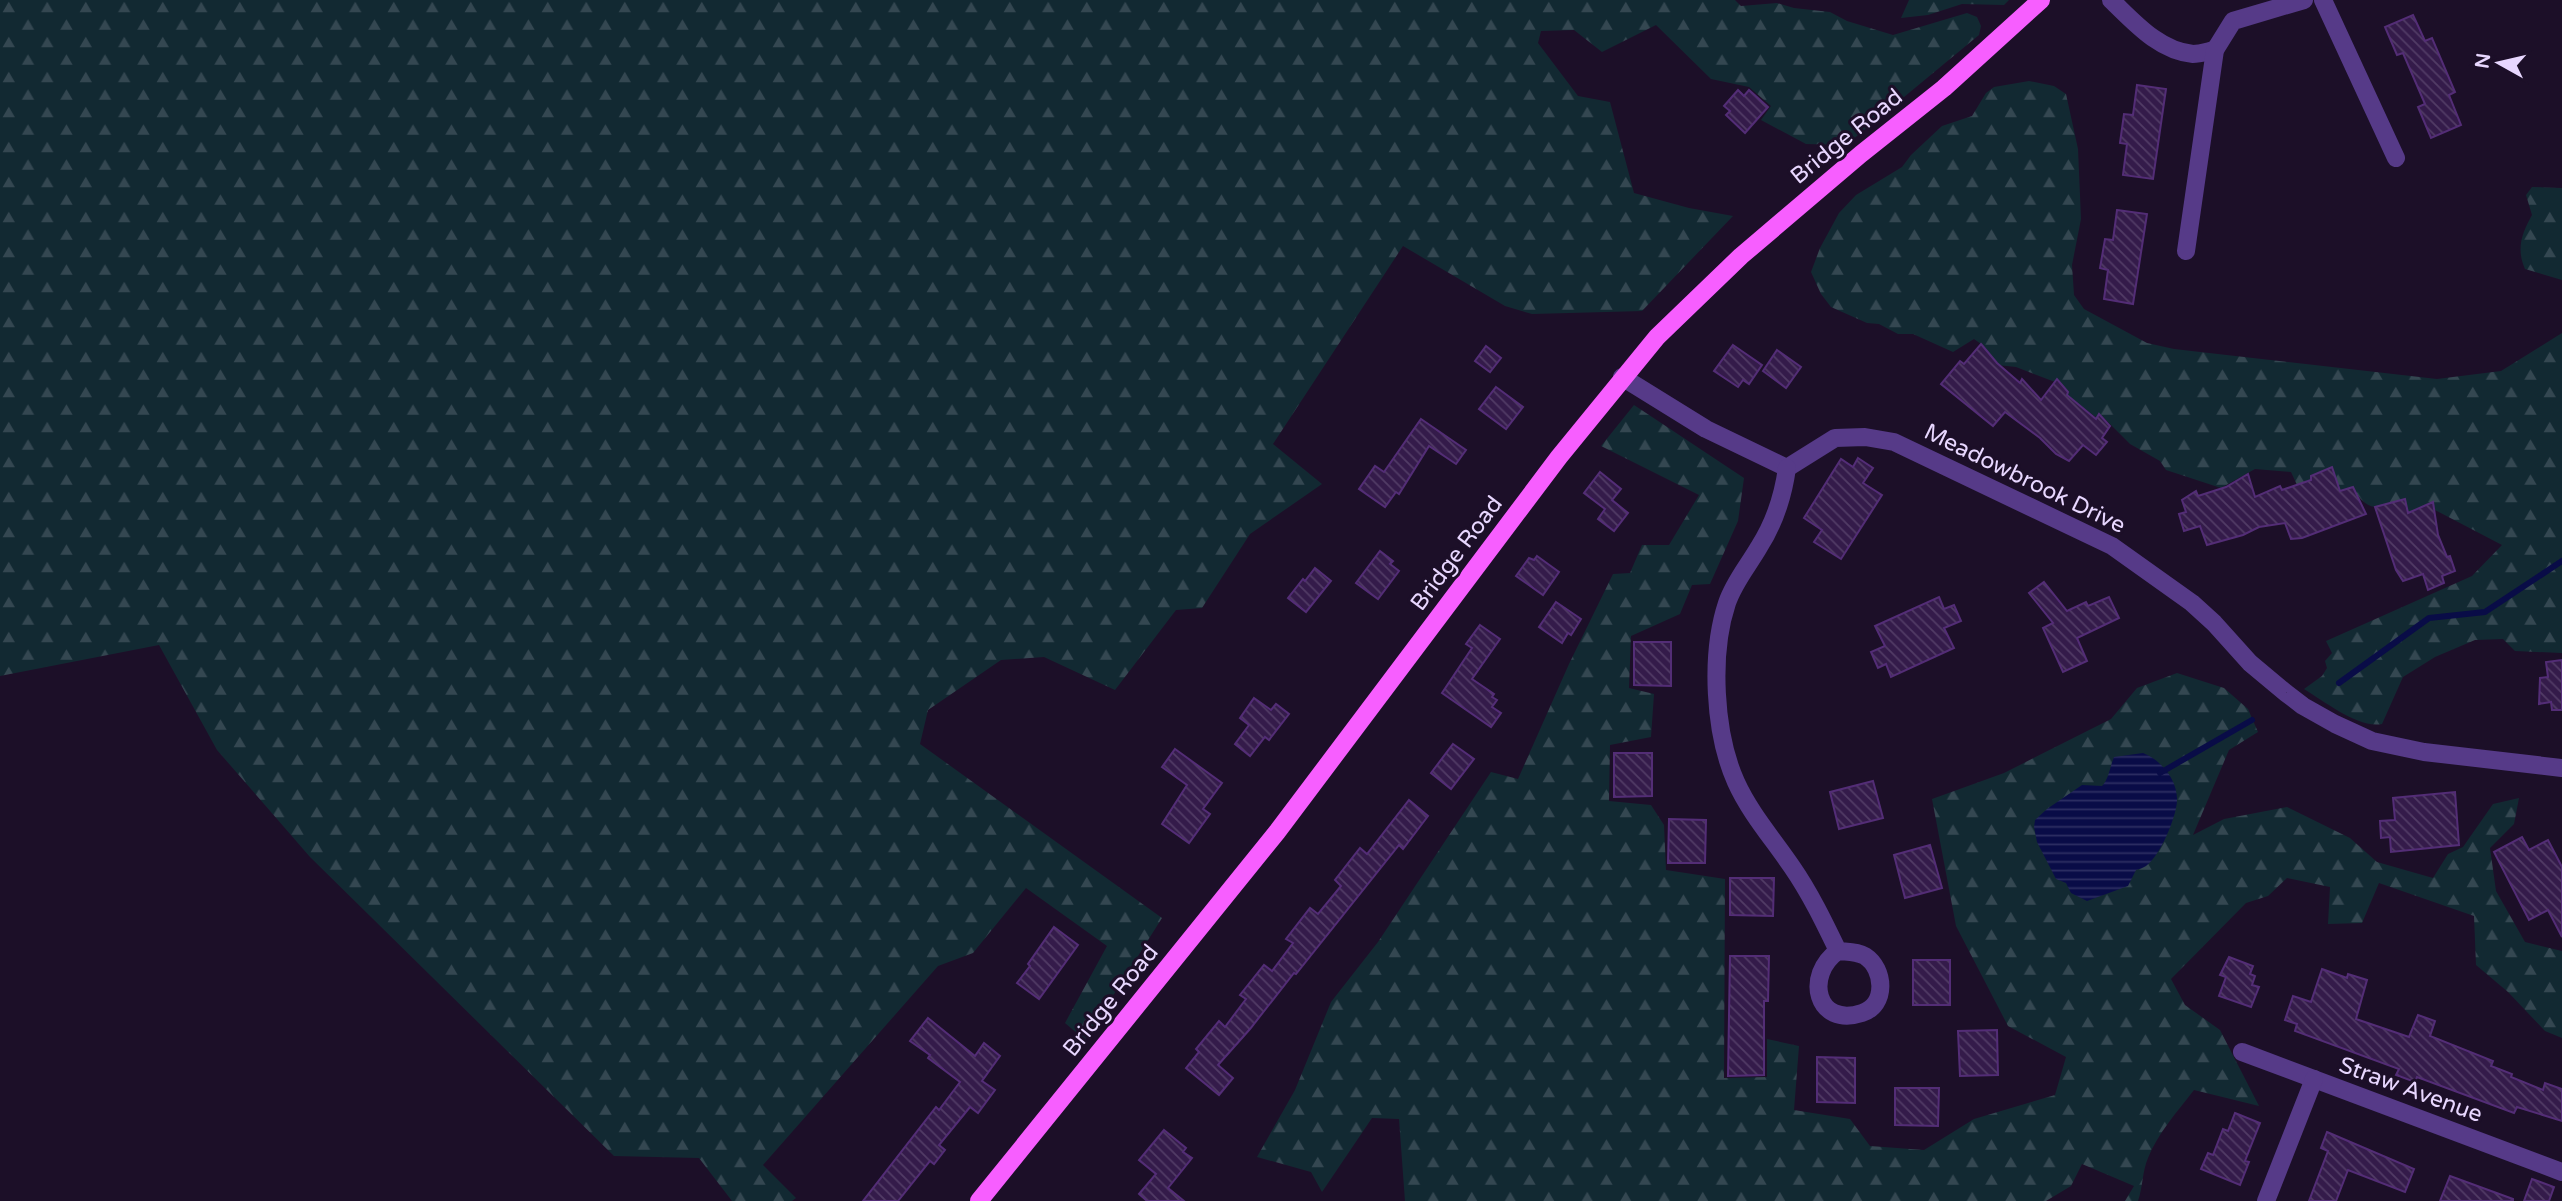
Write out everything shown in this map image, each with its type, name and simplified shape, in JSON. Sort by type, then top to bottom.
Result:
[{"type":"main road","name":"Bridge Road","points":[[979,1201],[1278,832],[1622,377],[1683,310],[1741,256],[1831,178],[1944,89],[2041,0]]},
{"type":"street","points":[[2111,0],[2142,30],[2171,48],[2195,54],[2215,50]]},
{"type":"street","points":[[2186,251],[2215,50],[2233,20],[2304,0]]},
{"type":"street","points":[[2323,0],[2396,158]]},
{"type":"street","points":[[1622,377],[1706,429],[1787,468],[1784,494],[1775,519],[1741,574],[1728,602],[1718,658],[1718,702],[1728,760],[1736,782],[1800,880],[1838,951]]},
{"type":"street","name":"Meadowbrook Drive","points":[[1787,468],[1835,438],[1865,437],[1894,442],[2112,546],[2192,603],[2250,663],[2286,693],[2335,724],[2372,741],[2424,752],[2562,768]]},
{"type":"street","name":"Straw Avenue","points":[[2242,1052],[2562,1172]]},
{"type":"street","points":[[2266,1201],[2314,1079]]},
{"type":"green space","points":[[0,0],[1735,0],[1741,6],[1777,3],[1830,12],[1847,21],[1893,35],[1967,13],[1977,17],[1981,26],[1979,35],[1846,145],[1806,144],[1761,120],[1771,106],[1749,87],[1711,79],[1656,25],[1602,52],[1574,30],[1541,31],[1538,43],[1578,96],[1610,102],[1634,193],[1689,208],[1733,216],[1642,311],[1532,314],[1505,306],[1403,246],[1273,444],[1322,484],[1250,534],[1202,608],[1176,610],[1115,690],[1044,657],[1001,660],[928,710],[920,744],[1162,918],[1085,1040],[1065,1023],[1107,946],[1026,888],[973,953],[938,966],[763,1165],[796,1198],[792,1201],[732,1201],[699,1158],[614,1156],[310,857],[217,750],[159,645],[0,676]]},
{"type":"green space","points":[[1909,0],[2009,0],[2004,5],[1962,4],[1928,15],[1901,18]]},
{"type":"green space","points":[[2029,81],[2054,86],[2066,94],[2078,149],[2081,219],[2072,265],[2074,295],[2084,309],[2147,343],[2174,349],[2437,379],[2501,371],[2562,333],[2562,653],[2515,651],[2503,639],[2475,640],[2435,657],[2403,677],[2382,724],[2352,718],[2304,689],[2322,676],[2327,668],[2325,661],[2332,653],[2326,641],[2472,576],[2502,545],[2435,510],[2433,503],[2408,513],[2404,500],[2381,507],[2369,505],[2353,487],[2340,491],[2332,467],[2311,475],[2311,480],[2297,485],[2291,472],[2255,469],[2221,488],[2166,470],[2160,461],[2130,444],[2100,414],[2097,418],[2067,395],[2068,392],[2058,379],[2055,382],[2016,367],[1997,365],[1974,339],[1953,352],[1913,334],[1898,334],[1879,324],[1867,323],[1831,307],[1821,294],[1811,272],[1820,248],[1839,213],[1856,195],[1902,167],[1942,126],[1972,116],[1986,93],[1994,87]]},
{"type":"green space","points":[[2532,187],[2562,188],[2562,280],[2525,269],[2522,262],[2521,241],[2532,215],[2526,195]]},
{"type":"green space","points":[[1634,405],[1744,478],[1738,521],[1710,584],[1692,585],[1680,614],[1631,636],[1629,688],[1654,694],[1651,737],[1610,745],[1609,801],[1651,805],[1664,825],[1666,870],[1725,879],[1724,1078],[1767,1077],[1767,1039],[1799,1046],[1794,1110],[1850,1119],[1870,1146],[1924,1150],[1974,1119],[2055,1095],[2066,1057],[2008,1026],[1956,926],[1932,799],[2004,773],[2111,719],[2137,688],[2177,673],[2224,688],[2248,709],[2258,732],[2229,750],[2193,835],[2224,819],[2287,807],[2350,838],[2377,862],[2433,878],[2448,854],[2463,847],[2493,804],[2519,798],[2514,824],[2490,848],[2496,891],[2525,942],[2562,951],[2562,1038],[2545,1031],[2508,992],[2476,965],[2474,916],[2379,883],[2362,923],[2328,924],[2330,887],[2287,878],[2268,896],[2246,903],[2171,979],[2185,1005],[2220,1030],[2259,1106],[2194,1090],[2152,1149],[2146,1163],[2138,1201],[2125,1201],[2134,1186],[2082,1164],[2071,1186],[2046,1201],[1405,1201],[1399,1119],[1372,1118],[1322,1192],[1311,1172],[1257,1157],[1295,1090],[1331,1002],[1378,942],[1491,772],[1518,779],[1613,574],[1630,573],[1642,545],[1669,545],[1699,495],[1601,446]]},
{"type":"shaded area","points":[[2143,753],[2162,766],[2175,786],[2177,801],[2170,826],[2157,854],[2146,866],[2136,870],[2128,886],[2087,901],[2071,893],[2066,883],[2056,879],[2037,842],[2035,820],[2082,785],[2102,786],[2114,757]]},
{"type":"building","points":[[2413,15],[2425,41],[2432,38],[2455,92],[2449,95],[2461,125],[2431,138],[2418,107],[2425,104],[2403,53],[2397,55],[2385,27]]},
{"type":"building","points":[[2137,85],[2166,89],[2153,179],[2123,175],[2127,144],[2120,143],[2124,114],[2133,115]]},
{"type":"building","points":[[1738,90],[1744,96],[1749,90],[1768,107],[1745,133],[1726,115],[1730,111],[1724,106]]},
{"type":"building","points":[[2117,210],[2147,214],[2133,304],[2104,299],[2108,270],[2100,268],[2105,239],[2113,240]]},
{"type":"building","points":[[1981,344],[1997,363],[2020,383],[2022,379],[2041,400],[2057,379],[2068,392],[2067,395],[2096,419],[2099,414],[2110,426],[2102,438],[2107,442],[2096,455],[2083,445],[2069,461],[2056,454],[2040,438],[2005,412],[1993,426],[1941,384],[1960,361],[1964,364]]},
{"type":"building","points":[[1733,345],[1762,365],[1749,384],[1743,380],[1738,387],[1714,371]]},
{"type":"building","points":[[1486,346],[1501,358],[1490,372],[1475,361]]},
{"type":"building","points":[[1777,350],[1801,367],[1786,388],[1763,371]]},
{"type":"building","points":[[1496,387],[1523,407],[1506,429],[1479,409]]},
{"type":"building","points":[[1421,419],[1466,450],[1456,464],[1429,446],[1399,494],[1396,492],[1385,507],[1359,489],[1375,466],[1384,472]]},
{"type":"building","points":[[1858,458],[1873,468],[1863,483],[1882,495],[1841,559],[1814,542],[1822,530],[1804,518],[1841,459],[1853,467]]},
{"type":"building","points":[[2332,467],[2340,491],[2353,487],[2366,514],[2302,538],[2291,539],[2285,523],[2259,527],[2243,535],[2207,545],[2200,526],[2184,531],[2179,514],[2186,512],[2182,500],[2196,491],[2198,496],[2226,487],[2248,474],[2255,497],[2280,486],[2282,490],[2311,480],[2311,476]]},
{"type":"building","points":[[1600,472],[1621,489],[1612,500],[1628,513],[1614,531],[1598,519],[1605,509],[1584,493]]},
{"type":"building","points":[[2405,499],[2408,513],[2433,502],[2438,535],[2455,571],[2442,576],[2444,583],[2428,590],[2423,574],[2403,581],[2396,570],[2375,507]]},
{"type":"building","points":[[1380,551],[1393,561],[1390,564],[1399,571],[1378,599],[1356,583]]},
{"type":"building","points":[[1537,556],[1559,572],[1543,595],[1516,576],[1529,558],[1534,560]]},
{"type":"building","points":[[1315,568],[1331,581],[1306,612],[1288,598]]},
{"type":"building","points":[[2044,582],[2067,611],[2086,602],[2088,606],[2109,597],[2119,618],[2077,638],[2087,661],[2063,672],[2043,628],[2053,623],[2029,593]]},
{"type":"building","points":[[1939,597],[1944,609],[1954,605],[1961,621],[1944,628],[1954,648],[1891,677],[1886,664],[1878,668],[1871,652],[1885,646],[1875,626]]},
{"type":"building","points":[[1556,602],[1581,619],[1562,643],[1539,627]]},
{"type":"building","points":[[1480,625],[1500,639],[1472,679],[1494,694],[1492,697],[1497,700],[1492,707],[1501,713],[1491,727],[1442,693],[1472,648],[1466,644]]},
{"type":"building","points":[[1634,642],[1671,642],[1671,686],[1634,685]]},
{"type":"building","points":[[2562,660],[2562,710],[2552,710],[2551,702],[2539,704],[2540,678],[2548,677],[2546,662]]},
{"type":"building","points":[[1254,698],[1271,710],[1276,704],[1289,714],[1269,740],[1265,737],[1250,756],[1235,744],[1249,725],[1240,718]]},
{"type":"building","points":[[1453,744],[1474,759],[1451,789],[1431,773]]},
{"type":"building","points":[[1175,749],[1222,783],[1203,809],[1210,814],[1189,843],[1162,824],[1187,785],[1162,767]]},
{"type":"building","points":[[1614,753],[1652,753],[1652,796],[1614,797]]},
{"type":"building","points":[[1873,781],[1883,818],[1839,829],[1830,792]]},
{"type":"building","points":[[2455,792],[2459,845],[2391,852],[2390,837],[2381,838],[2380,821],[2395,820],[2393,798]]},
{"type":"building","points":[[1409,800],[1428,816],[1403,849],[1399,845],[1296,974],[1294,973],[1218,1065],[1233,1078],[1219,1095],[1186,1068],[1199,1052],[1196,1049],[1219,1021],[1225,1027],[1246,999],[1240,995],[1264,965],[1272,971],[1293,943],[1286,939],[1310,908],[1318,914],[1341,886],[1335,880],[1360,848],[1367,854]]},
{"type":"building","points":[[1669,819],[1706,820],[1705,863],[1668,863]]},
{"type":"building","points":[[2522,837],[2529,850],[2548,840],[2562,867],[2562,937],[2548,910],[2529,920],[2494,852]]},
{"type":"building","points":[[1930,845],[1942,888],[1905,898],[1894,855]]},
{"type":"building","points":[[1730,878],[1774,878],[1773,916],[1730,915]]},
{"type":"building","points":[[1054,927],[1078,945],[1039,999],[1017,983]]},
{"type":"building","points":[[1730,956],[1769,956],[1768,1001],[1764,1001],[1764,1075],[1728,1076]]},
{"type":"building","points":[[2229,957],[2253,966],[2250,974],[2255,976],[2252,985],[2259,987],[2251,1007],[2219,996],[2226,977],[2220,975]]},
{"type":"building","points":[[1913,960],[1950,960],[1950,1005],[1913,1005]]},
{"type":"building","points":[[2322,969],[2347,978],[2348,974],[2367,980],[2356,1019],[2409,1037],[2418,1015],[2435,1021],[2430,1036],[2493,1061],[2491,1066],[2543,1090],[2545,1083],[2562,1089],[2562,1121],[2517,1107],[2514,1113],[2417,1077],[2415,1082],[2396,1075],[2399,1069],[2295,1031],[2297,1024],[2285,1020],[2293,996],[2311,1002]]},
{"type":"building","points":[[928,1018],[975,1056],[984,1043],[1000,1056],[982,1081],[995,1090],[978,1113],[970,1107],[939,1145],[945,1150],[934,1164],[930,1161],[898,1201],[863,1201],[936,1107],[939,1110],[960,1082],[910,1041]]},
{"type":"building","points":[[1997,1030],[1998,1075],[1960,1076],[1958,1031]]},
{"type":"building","points":[[1817,1057],[1855,1058],[1855,1103],[1817,1102]]},
{"type":"building","points":[[1895,1088],[1939,1088],[1938,1126],[1895,1125]]},
{"type":"building","points":[[2235,1113],[2260,1123],[2245,1161],[2249,1162],[2240,1185],[2201,1169],[2208,1153],[2213,1155],[2223,1129],[2228,1131]]},
{"type":"building","points":[[1164,1130],[1186,1148],[1183,1152],[1192,1158],[1168,1188],[1184,1201],[1147,1201],[1139,1194],[1156,1174],[1139,1160]]},
{"type":"building","points":[[2327,1132],[2414,1169],[2405,1192],[2348,1170],[2336,1201],[2309,1201],[2328,1151],[2321,1148]]},
{"type":"building","points":[[2450,1176],[2513,1199],[2513,1201],[2440,1201]]},
{"type":"building","points":[[2532,1179],[2554,1187],[2549,1201],[2524,1201]]},
{"type":"waterway","points":[[2339,683],[2429,618],[2485,612],[2562,561]]},
{"type":"waterway","points":[[2160,773],[2252,720]]}]
